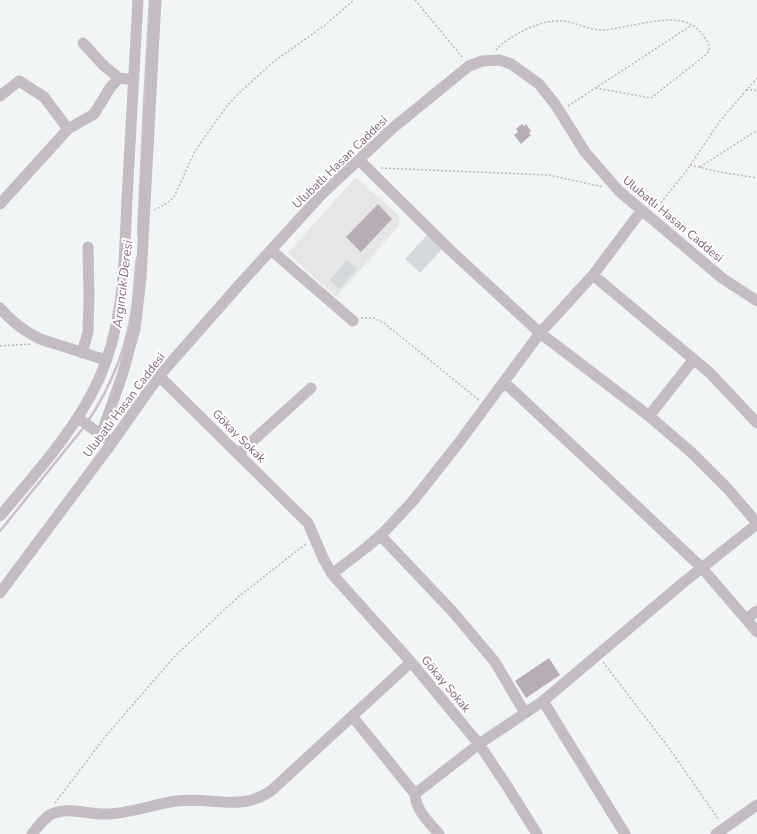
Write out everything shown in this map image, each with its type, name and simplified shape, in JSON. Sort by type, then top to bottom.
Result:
[{"type":"street","points":[[0,516],[54,452],[78,418],[99,380],[118,318],[123,283],[138,0]]},
{"type":"street","points":[[102,435],[122,376],[135,329],[142,278],[156,0]]},
{"type":"street","points":[[83,43],[104,66],[119,78],[133,80]]},
{"type":"street","name":"Ulubatlı Hasan Caddesi","points":[[0,593],[112,443],[159,376],[271,250],[322,194],[363,164],[394,127],[469,66],[475,63],[489,59],[500,60],[512,64],[539,84],[560,111],[577,140],[594,164],[618,191],[722,278],[757,301]]},
{"type":"street","points":[[0,204],[68,129],[94,114],[110,88],[119,78]]},
{"type":"street","points":[[0,96],[19,81],[44,97],[68,129]]},
{"type":"street","points":[[363,164],[450,250],[540,332],[671,434],[712,472],[757,523],[543,702],[479,744],[415,794]]},
{"type":"street","points":[[332,574],[367,547],[412,502],[486,406],[540,332],[645,214]]},
{"type":"street","points":[[82,353],[88,332],[88,247]]},
{"type":"street","points":[[271,250],[353,322]]},
{"type":"street","points":[[592,275],[710,373],[757,423]]},
{"type":"street","points":[[0,308],[22,329],[40,339],[106,360]]},
{"type":"street","points":[[649,416],[694,359]]},
{"type":"street","name":"Gökay Sokak","points":[[159,376],[308,523],[324,560],[332,574],[411,662],[479,744],[537,834]]},
{"type":"street","points":[[504,382],[702,568],[757,632]]},
{"type":"street","points":[[238,454],[311,388]]},
{"type":"street","points":[[78,418],[112,443]]},
{"type":"street","points":[[380,535],[453,612],[495,662],[525,713]]},
{"type":"street","points":[[746,619],[757,610]]},
{"type":"street","points":[[32,834],[50,815],[64,810],[96,814],[119,813],[179,800],[204,800],[239,803],[253,800],[272,790],[411,662]]},
{"type":"street","points":[[543,702],[625,834]]},
{"type":"street","points":[[352,716],[415,794],[416,802],[420,810],[439,834]]},
{"type":"street","points":[[720,831],[757,805]]},
{"type":"path","points":[[146,211],[161,207],[174,197],[195,151],[238,94],[272,63],[325,25],[354,0]]},
{"type":"path","points":[[415,0],[469,66]]},
{"type":"path","points":[[489,59],[503,42],[546,22],[564,21],[602,30],[666,21],[683,21],[700,31],[709,46],[707,54],[652,98],[596,88]]},
{"type":"path","points":[[560,111],[692,25]]},
{"type":"path","points":[[645,214],[690,164],[720,121],[757,78]]},
{"type":"path","points":[[746,90],[757,90]]},
{"type":"path","points":[[700,167],[757,130]]},
{"type":"path","points":[[363,164],[549,175],[603,188]]},
{"type":"path","points":[[690,164],[727,174],[757,178]]},
{"type":"path","points":[[353,322],[360,318],[366,317],[374,318],[384,323],[486,406]]},
{"type":"path","points":[[0,346],[50,343]]},
{"type":"path","points":[[50,815],[56,800],[105,737],[174,657],[238,597],[278,564],[315,537]]},
{"type":"path","points":[[598,655],[669,748],[720,831]]},
{"type":"shaded area","points":[[356,177],[399,216],[399,226],[336,297],[288,253]]},
{"type":"shaded area","points":[[427,235],[442,249],[420,273],[405,259]]},
{"type":"shaded area","points":[[347,260],[357,269],[339,289],[330,280]]},
{"type":"building","points":[[522,124],[524,126],[526,124],[531,131],[529,133],[531,135],[521,144],[514,135],[518,132],[516,129]]},
{"type":"building","points":[[378,204],[392,219],[361,252],[346,237]]},
{"type":"building","points":[[549,658],[560,675],[526,698],[515,681]]},
{"type":"waterway","name":"Argıncık Deresi","points":[[138,235],[150,0]]},
{"type":"waterway","name":"Argıncık Deresi","points":[[88,421],[110,382],[126,339],[132,310],[137,258]]},
{"type":"waterway","name":"Argıncık Deresi","points":[[0,531],[84,427]]}]
